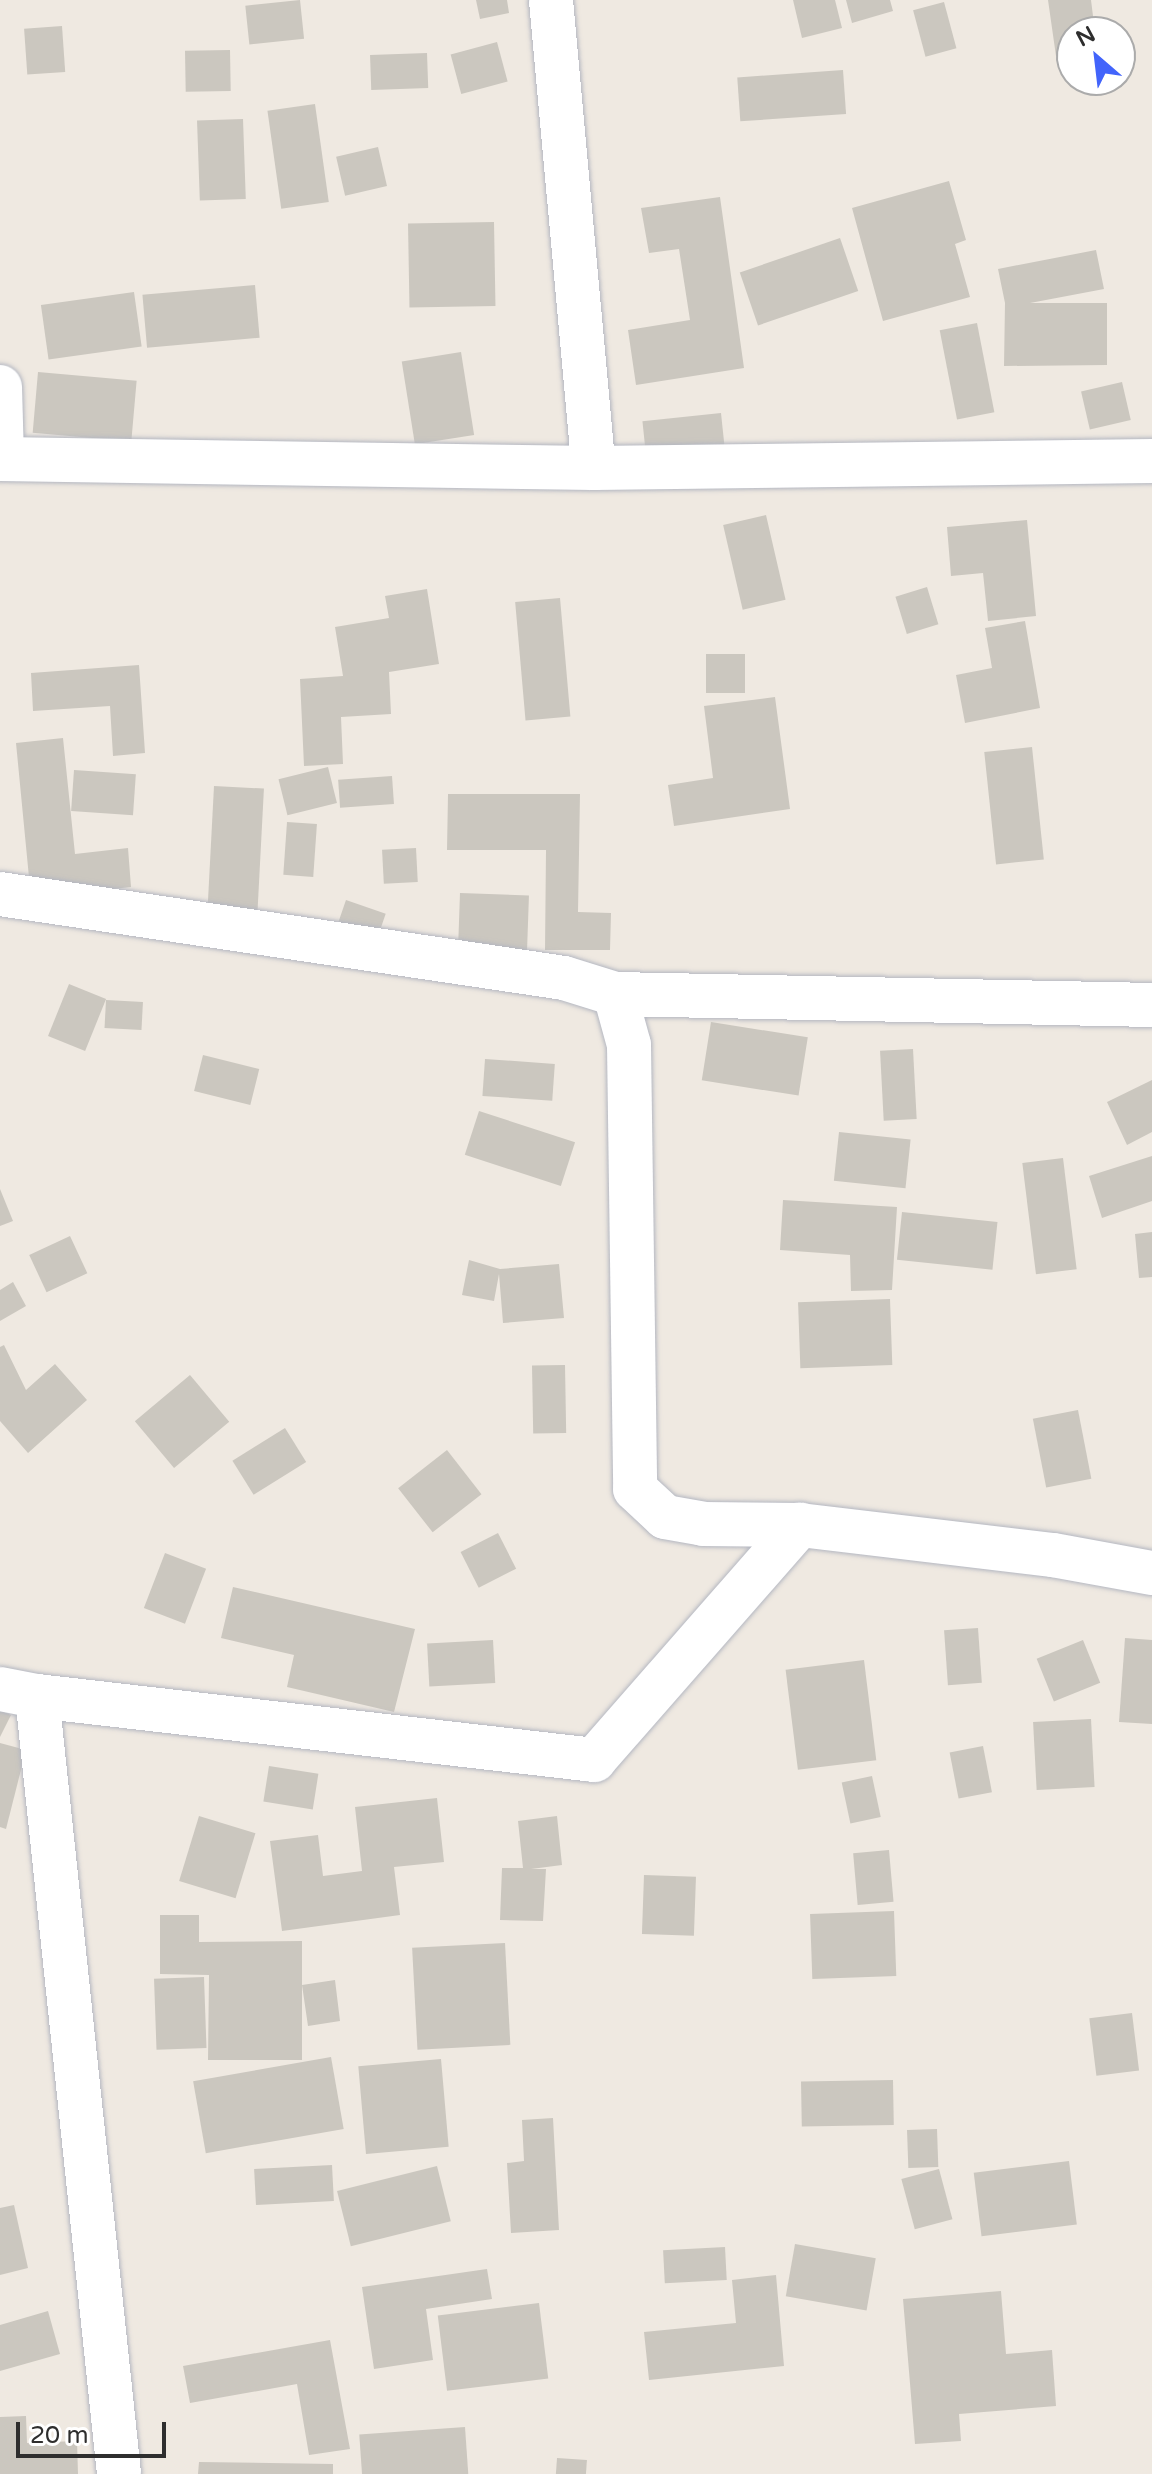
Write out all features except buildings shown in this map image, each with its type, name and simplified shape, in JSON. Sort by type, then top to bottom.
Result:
[{"type":"street","points":[[551,0],[594,468]]},
{"type":"street","points":[[0,387],[1,459],[594,468],[1152,461]]},
{"type":"street","points":[[0,894],[549,976],[615,994],[1152,1005]]},
{"type":"street","points":[[615,994],[629,1045],[635,1489],[665,1517],[703,1524],[800,1525],[1053,1555],[1152,1573]]},
{"type":"street","points":[[119,2474],[19,1692],[594,1760],[800,1525]]}]
